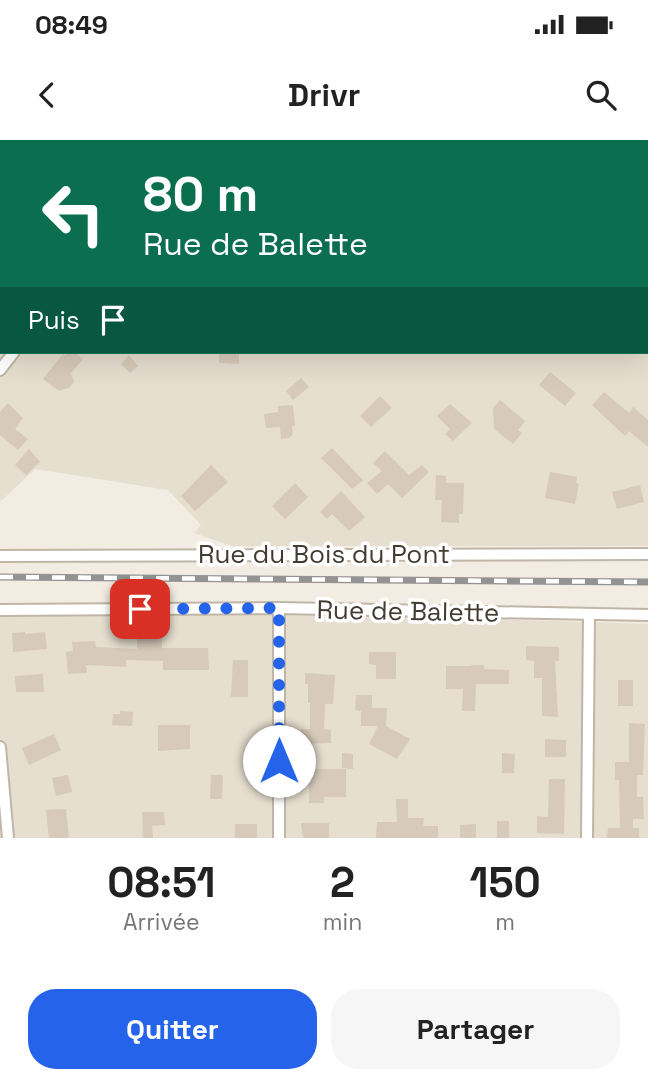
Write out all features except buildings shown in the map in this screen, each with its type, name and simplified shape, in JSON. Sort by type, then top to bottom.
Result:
[{"type":"street","points":[[0,370],[13,354]]},
{"type":"street","name":"Rue du Bois du Pont","points":[[0,556],[648,554]]},
{"type":"street","points":[[279,608],[279,838]]},
{"type":"street","name":"Rue de Balette","points":[[0,610],[279,608],[648,615]]},
{"type":"street","points":[[587,838],[589,615]]},
{"type":"street","points":[[0,747],[8,838]]},
{"type":"shaded area","points":[[0,354],[648,354],[648,546],[232,546],[194,533],[201,525],[168,490],[35,469],[0,502]]},
{"type":"shaded area","points":[[0,603],[648,624],[648,838],[0,838]]},
{"type":"railway","points":[[0,577],[648,582]]},
{"type":"route","points":[[140,609],[279,608],[279,761]]}]
